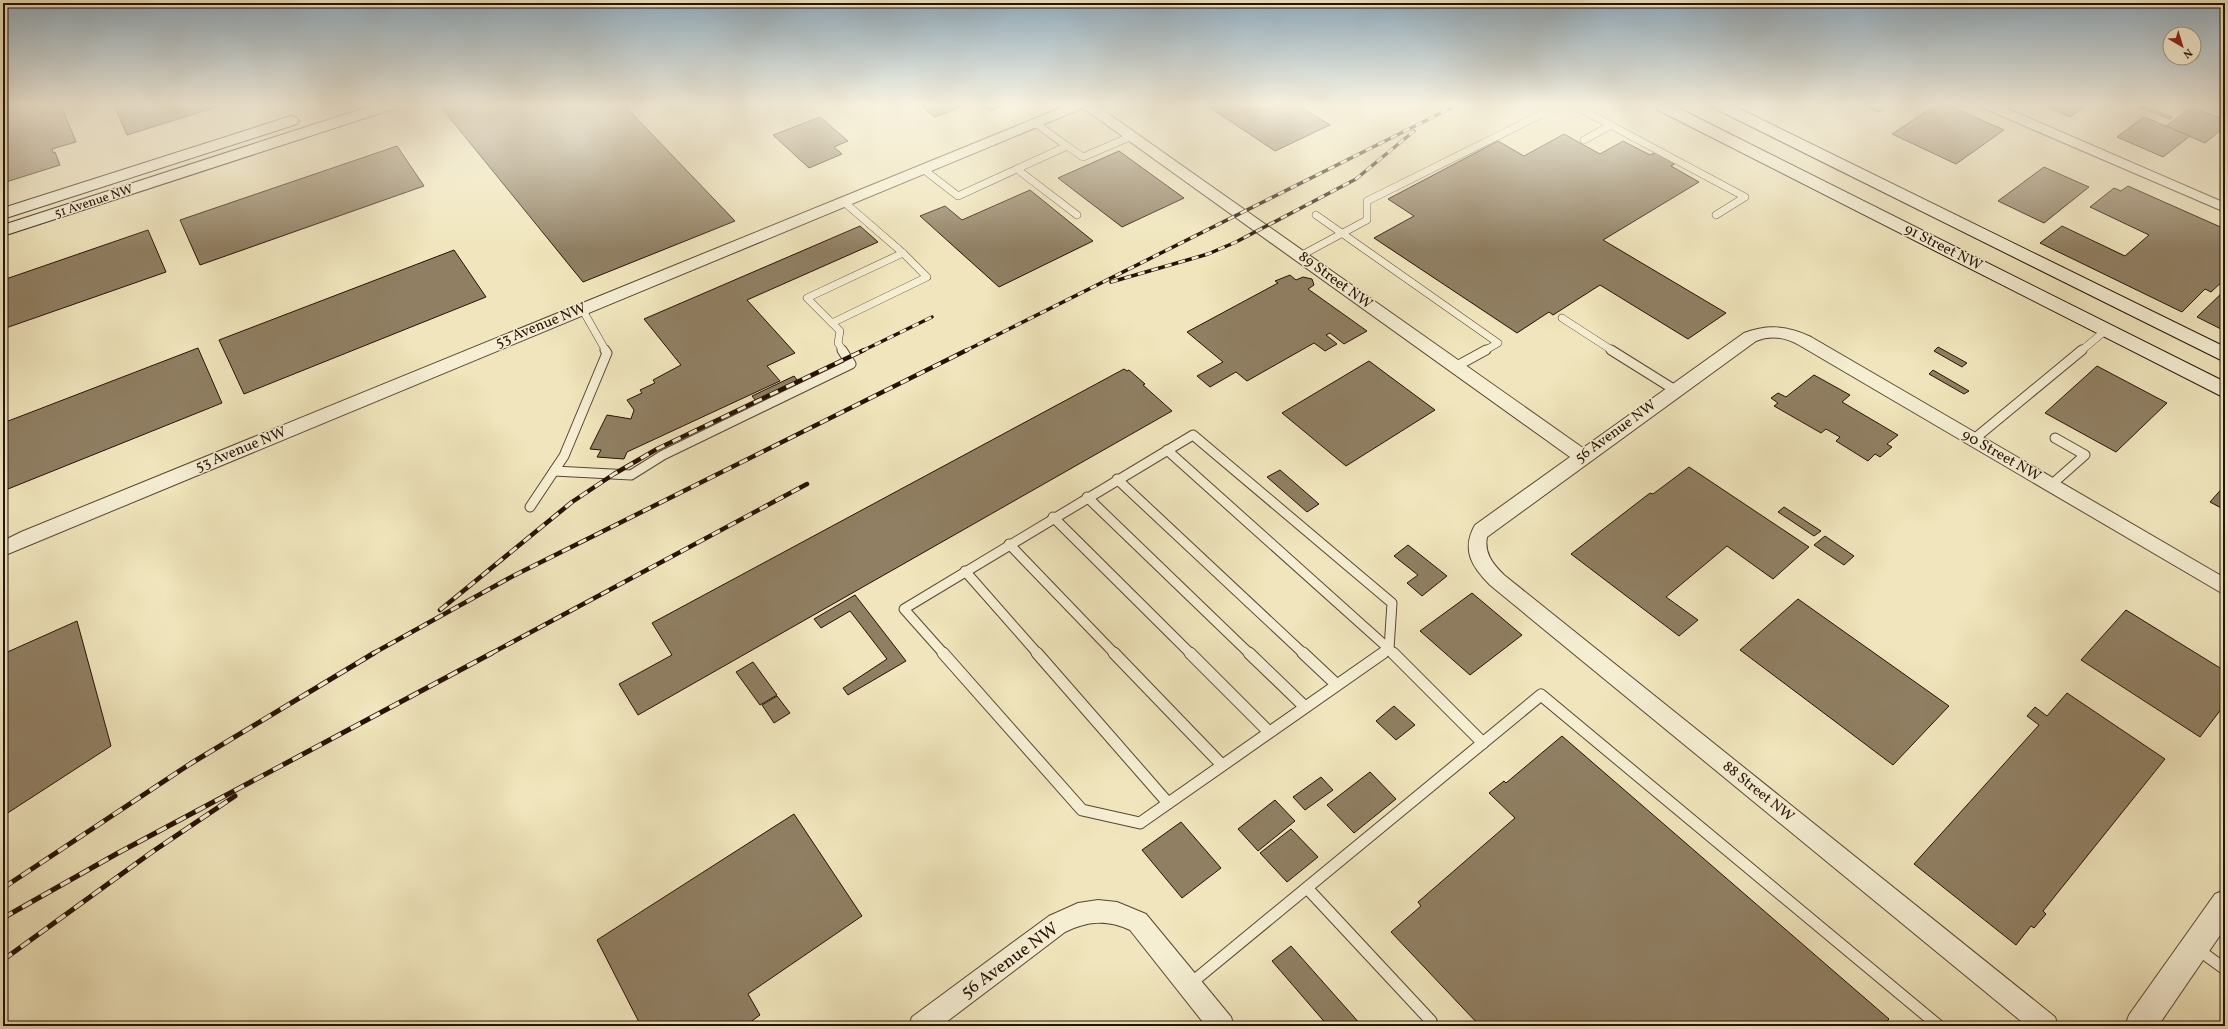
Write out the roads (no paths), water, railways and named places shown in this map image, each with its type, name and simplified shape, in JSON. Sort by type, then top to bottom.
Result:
[{"type":"main road","name":"51 Avenue NW","points":[[3,214],[193,153]]},
{"type":"main road","name":"51 Avenue NW","points":[[3,231],[243,153]]},
{"type":"main road","name":"91 Street NW","points":[[1755,153],[2225,391]]},
{"type":"main road","name":"91 Street NW","points":[[1817,153],[2225,355]]},
{"type":"main road","points":[[2110,332],[2174,355],[2225,380]]},
{"type":"main road","points":[[2140,1026],[2225,904]]},
{"type":"street","name":"53 Avenue NW","points":[[3,549],[34,534],[962,153]]},
{"type":"street","name":"89 Street NW","points":[[1156,153],[1583,456]]},
{"type":"street","points":[[2098,153],[2225,208]]},
{"type":"street","name":"56 Avenue NW","points":[[1477,552],[1477,536],[1481,530],[1750,337],[1767,331],[1775,331]]},
{"type":"street","name":"90 Street NW","points":[[1775,331],[1787,333],[1805,341],[2225,587]]},
{"type":"street","name":"88 Street NW","points":[[1477,552],[1488,572],[1497,580],[2046,1026]]},
{"type":"street","name":"56 Avenue NW","points":[[921,1026],[1057,924],[1088,911],[1104,910],[1120,913],[1138,922],[1189,985]]},
{"type":"street","points":[[1189,985],[1222,1026]]},
{"type":"lane","points":[[923,169],[958,196],[1052,153]]},
{"type":"lane","points":[[1077,153],[1082,157],[1091,153]]},
{"type":"lane","points":[[1300,256],[1367,220],[1368,201],[1464,153]]},
{"type":"lane","points":[[1663,153],[1745,197],[1716,215]]},
{"type":"lane","points":[[1017,169],[1077,215]]},
{"type":"lane","points":[[832,323],[927,277],[903,253],[844,202]]},
{"type":"lane","points":[[1316,215],[1498,343],[1456,367]]},
{"type":"lane","points":[[554,471],[631,475],[663,454],[851,364],[838,343],[840,331],[807,298],[903,253]]},
{"type":"lane","points":[[530,507],[564,456],[607,353],[582,309]]},
{"type":"lane","points":[[1562,318],[1675,390]]},
{"type":"lane","points":[[1973,440],[2110,332]]},
{"type":"lane","points":[[1193,434],[1392,603],[1389,649],[1268,731],[1140,823],[1082,810],[904,608],[1193,434]]},
{"type":"lane","points":[[2051,485],[2085,454],[2055,438]]},
{"type":"lane","points":[[1167,450],[1389,649],[1483,743]]},
{"type":"lane","points":[[1117,479],[1336,684]]},
{"type":"lane","points":[[1087,497],[1304,706]]},
{"type":"lane","points":[[1053,517],[1268,731]]},
{"type":"lane","points":[[1009,544],[1222,765]]},
{"type":"lane","points":[[965,571],[1168,803]]},
{"type":"lane","points":[[1189,985],[1541,695],[1939,1026]]},
{"type":"lane","points":[[1307,888],[1431,1021]]},
{"type":"lane","points":[[2195,947],[2225,969]]},
{"type":"railway","points":[[967,350],[1361,153]]},
{"type":"railway","points":[[1111,282],[1208,254],[1236,242],[1356,179],[1387,153]]},
{"type":"railway","points":[[862,351],[932,317]]},
{"type":"railway","points":[[440,610],[572,502],[614,474],[657,449],[864,350]]},
{"type":"railway","points":[[372,654],[513,576],[967,350]]},
{"type":"railway","points":[[490,654],[807,484]]},
{"type":"railway","points":[[3,888],[190,764],[374,653]]},
{"type":"railway","points":[[3,918],[118,853],[492,653]]},
{"type":"railway","points":[[3,960],[152,852],[235,796]]}]
